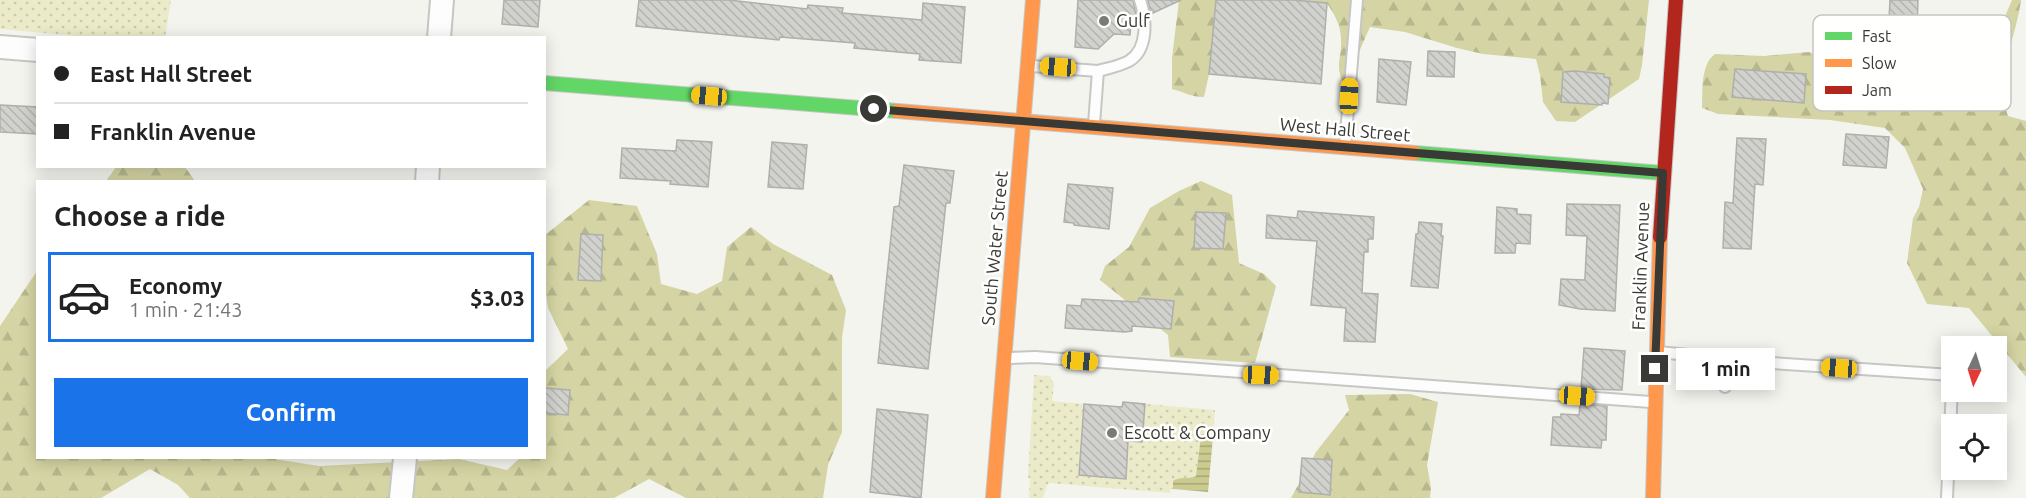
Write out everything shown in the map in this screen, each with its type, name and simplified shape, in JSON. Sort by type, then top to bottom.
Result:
[{"type":"street","points":[[439,36],[442,0]]},
{"type":"street","name":"South Water Street","points":[[993,498],[1033,0]]},
{"type":"street","name":"Franklin Avenue","points":[[1653,498],[1655,352],[1663,173],[1676,0]]},
{"type":"street","points":[[0,47],[36,50]]},
{"type":"street","name":"West Hall Street","points":[[546,83],[1663,173]]},
{"type":"street","points":[[401,498],[405,459]]},
{"type":"lane","points":[[1028,65],[1098,71],[1116,67],[1132,59],[1141,48],[1144,12],[1140,0]]},
{"type":"lane","points":[[1345,148],[1357,0]]},
{"type":"lane","points":[[1094,127],[1098,71]]},
{"type":"lane","points":[[1655,352],[1941,374]]},
{"type":"lane","points":[[1005,358],[1035,357],[1654,402]]},
{"type":"lane","points":[[1725,359],[1725,387]]},
{"type":"lane","points":[[1947,498],[1951,402]]},
{"type":"shaded area","points":[[0,0],[171,0],[165,36],[77,36],[0,29]]},
{"type":"shaded area","points":[[1034,375],[1050,376],[1054,385],[1052,401],[1084,404],[1083,416],[1086,417],[1079,475],[1125,479],[1128,441],[1142,442],[1145,404],[1215,410],[1213,437],[1201,436],[1196,476],[1174,481],[1170,493],[1049,483],[1043,498],[1029,498],[1030,479],[1028,477]]},
{"type":"shaded area","points":[[1201,436],[1213,437],[1208,492],[1173,489],[1173,481],[1196,476]]},
{"type":"green space","points":[[1179,0],[1216,0],[1209,74],[1204,97],[1172,89],[1172,58]]},
{"type":"green space","points":[[1293,0],[1649,0],[1639,79],[1575,122],[1556,121],[1543,102],[1536,59],[1483,54],[1405,32],[1370,27],[1344,86],[1339,67],[1341,34],[1332,11],[1327,3]]},
{"type":"green space","points":[[2012,0],[2021,0],[2011,44],[2011,15],[2006,15]]},
{"type":"green space","points":[[1715,54],[1764,56],[1813,54],[1813,111],[2007,111],[2008,116],[2026,121],[2026,377],[2007,354],[2007,336],[1992,336],[1969,308],[1927,304],[1907,263],[1913,218],[1919,207],[1923,189],[1905,148],[1885,128],[1830,120],[1718,114],[1702,108],[1705,71]]},
{"type":"green space","points":[[115,168],[186,168],[194,180],[107,180]]},
{"type":"green space","points":[[1201,181],[1232,195],[1239,263],[1264,274],[1276,286],[1255,363],[1170,357],[1168,335],[1100,280],[1105,266],[1129,247],[1150,208]]},
{"type":"green space","points":[[589,200],[637,206],[657,254],[661,284],[697,294],[722,281],[727,247],[751,227],[773,244],[832,275],[846,310],[842,338],[842,432],[828,465],[823,498],[686,498],[649,479],[614,498],[190,498],[178,485],[150,469],[101,498],[0,498],[0,326],[36,272],[36,459],[274,459],[319,466],[459,459],[507,470],[519,459],[546,459],[546,370],[568,349],[548,308],[546,234]]},
{"type":"green space","points":[[1410,394],[1438,402],[1427,465],[1431,488],[1430,498],[1291,498],[1316,452],[1349,410],[1345,395]]},
{"type":"building","points":[[504,0],[540,0],[538,27],[502,24]]},
{"type":"building","points":[[639,0],[729,0],[807,9],[808,5],[843,8],[842,13],[922,20],[923,3],[965,7],[961,63],[919,60],[920,54],[854,48],[855,43],[780,37],[779,40],[636,26]]},
{"type":"building","name":"Gulf","points":[[1078,0],[1133,0],[1137,20],[1131,23],[1130,35],[1114,34],[1098,49],[1075,47]]},
{"type":"building","points":[[1148,0],[1181,0],[1151,14]]},
{"type":"building","points":[[1216,0],[1293,0],[1327,3],[1321,84],[1209,74]]},
{"type":"building","points":[[1890,0],[1918,0],[1917,15],[1889,15]]},
{"type":"building","points":[[1428,51],[1455,52],[1454,77],[1427,76]]},
{"type":"building","points":[[1379,59],[1411,62],[1406,105],[1377,102]]},
{"type":"building","points":[[1735,69],[1806,74],[1804,103],[1732,97]]},
{"type":"building","points":[[1563,72],[1604,74],[1604,77],[1610,78],[1608,104],[1561,102]]},
{"type":"building","points":[[0,105],[36,107],[36,134],[0,132]]},
{"type":"building","points":[[1846,134],[1889,137],[1886,168],[1843,165]]},
{"type":"building","points":[[1737,138],[1766,139],[1763,185],[1755,184],[1751,249],[1723,248],[1725,202],[1733,203]]},
{"type":"building","points":[[677,140],[712,142],[708,187],[670,184],[671,181],[620,178],[622,148],[676,151]]},
{"type":"building","points":[[772,142],[807,145],[803,189],[768,187]]},
{"type":"building","points":[[904,165],[954,171],[950,203],[946,203],[928,369],[878,363],[894,207],[899,206]]},
{"type":"building","points":[[1068,184],[1113,188],[1109,229],[1064,222]]},
{"type":"building","points":[[1567,204],[1620,205],[1615,311],[1559,305],[1561,279],[1584,280],[1585,278],[1587,236],[1566,235]]},
{"type":"building","points":[[1497,207],[1517,209],[1517,214],[1531,215],[1530,244],[1516,243],[1515,253],[1495,253]]},
{"type":"building","points":[[1298,211],[1374,217],[1373,239],[1368,239],[1368,252],[1364,252],[1362,293],[1378,294],[1375,342],[1344,341],[1346,308],[1311,305],[1317,241],[1266,238],[1267,215],[1297,218]]},
{"type":"building","points":[[1196,212],[1226,213],[1223,249],[1194,248]]},
{"type":"building","points":[[1419,222],[1442,224],[1438,288],[1411,286]]},
{"type":"building","points":[[581,234],[603,235],[601,281],[578,280]]},
{"type":"building","points":[[1139,298],[1174,301],[1171,329],[1132,326],[1132,331],[1125,332],[1065,328],[1067,305],[1081,306],[1082,299],[1138,302]]},
{"type":"building","points":[[1584,348],[1625,351],[1622,390],[1581,389]]},
{"type":"building","points":[[546,388],[570,390],[568,415],[546,413]]},
{"type":"building","name":"Escott & Company","points":[[1123,402],[1145,404],[1142,442],[1128,441],[1126,479],[1079,475],[1084,404],[1122,407]]},
{"type":"building","points":[[1580,404],[1607,406],[1606,440],[1602,440],[1601,448],[1551,445],[1553,417],[1561,417],[1561,414],[1579,415]]},
{"type":"building","points":[[877,409],[928,415],[921,498],[870,492]]},
{"type":"building","points":[[1302,458],[1332,460],[1330,495],[1299,492]]},
{"type":"traffic: fast","points":[[546,83],[897,111]]},
{"type":"traffic: fast","points":[[1415,153],[1663,173]]},
{"type":"traffic: slow","points":[[993,498],[1033,0]]},
{"type":"traffic: slow","points":[[897,111],[1415,153]]},
{"type":"traffic: slow","points":[[1653,498],[1660,237]]},
{"type":"traffic: jam","points":[[1660,237],[1676,0]]},
{"type":"place","name":"Gulf","points":[[1104,21]]},
{"type":"place","name":"Escott & Company","points":[[1112,433]]},
{"type":"route","points":[[874,109],[1663,173],[1655,369]]}]
